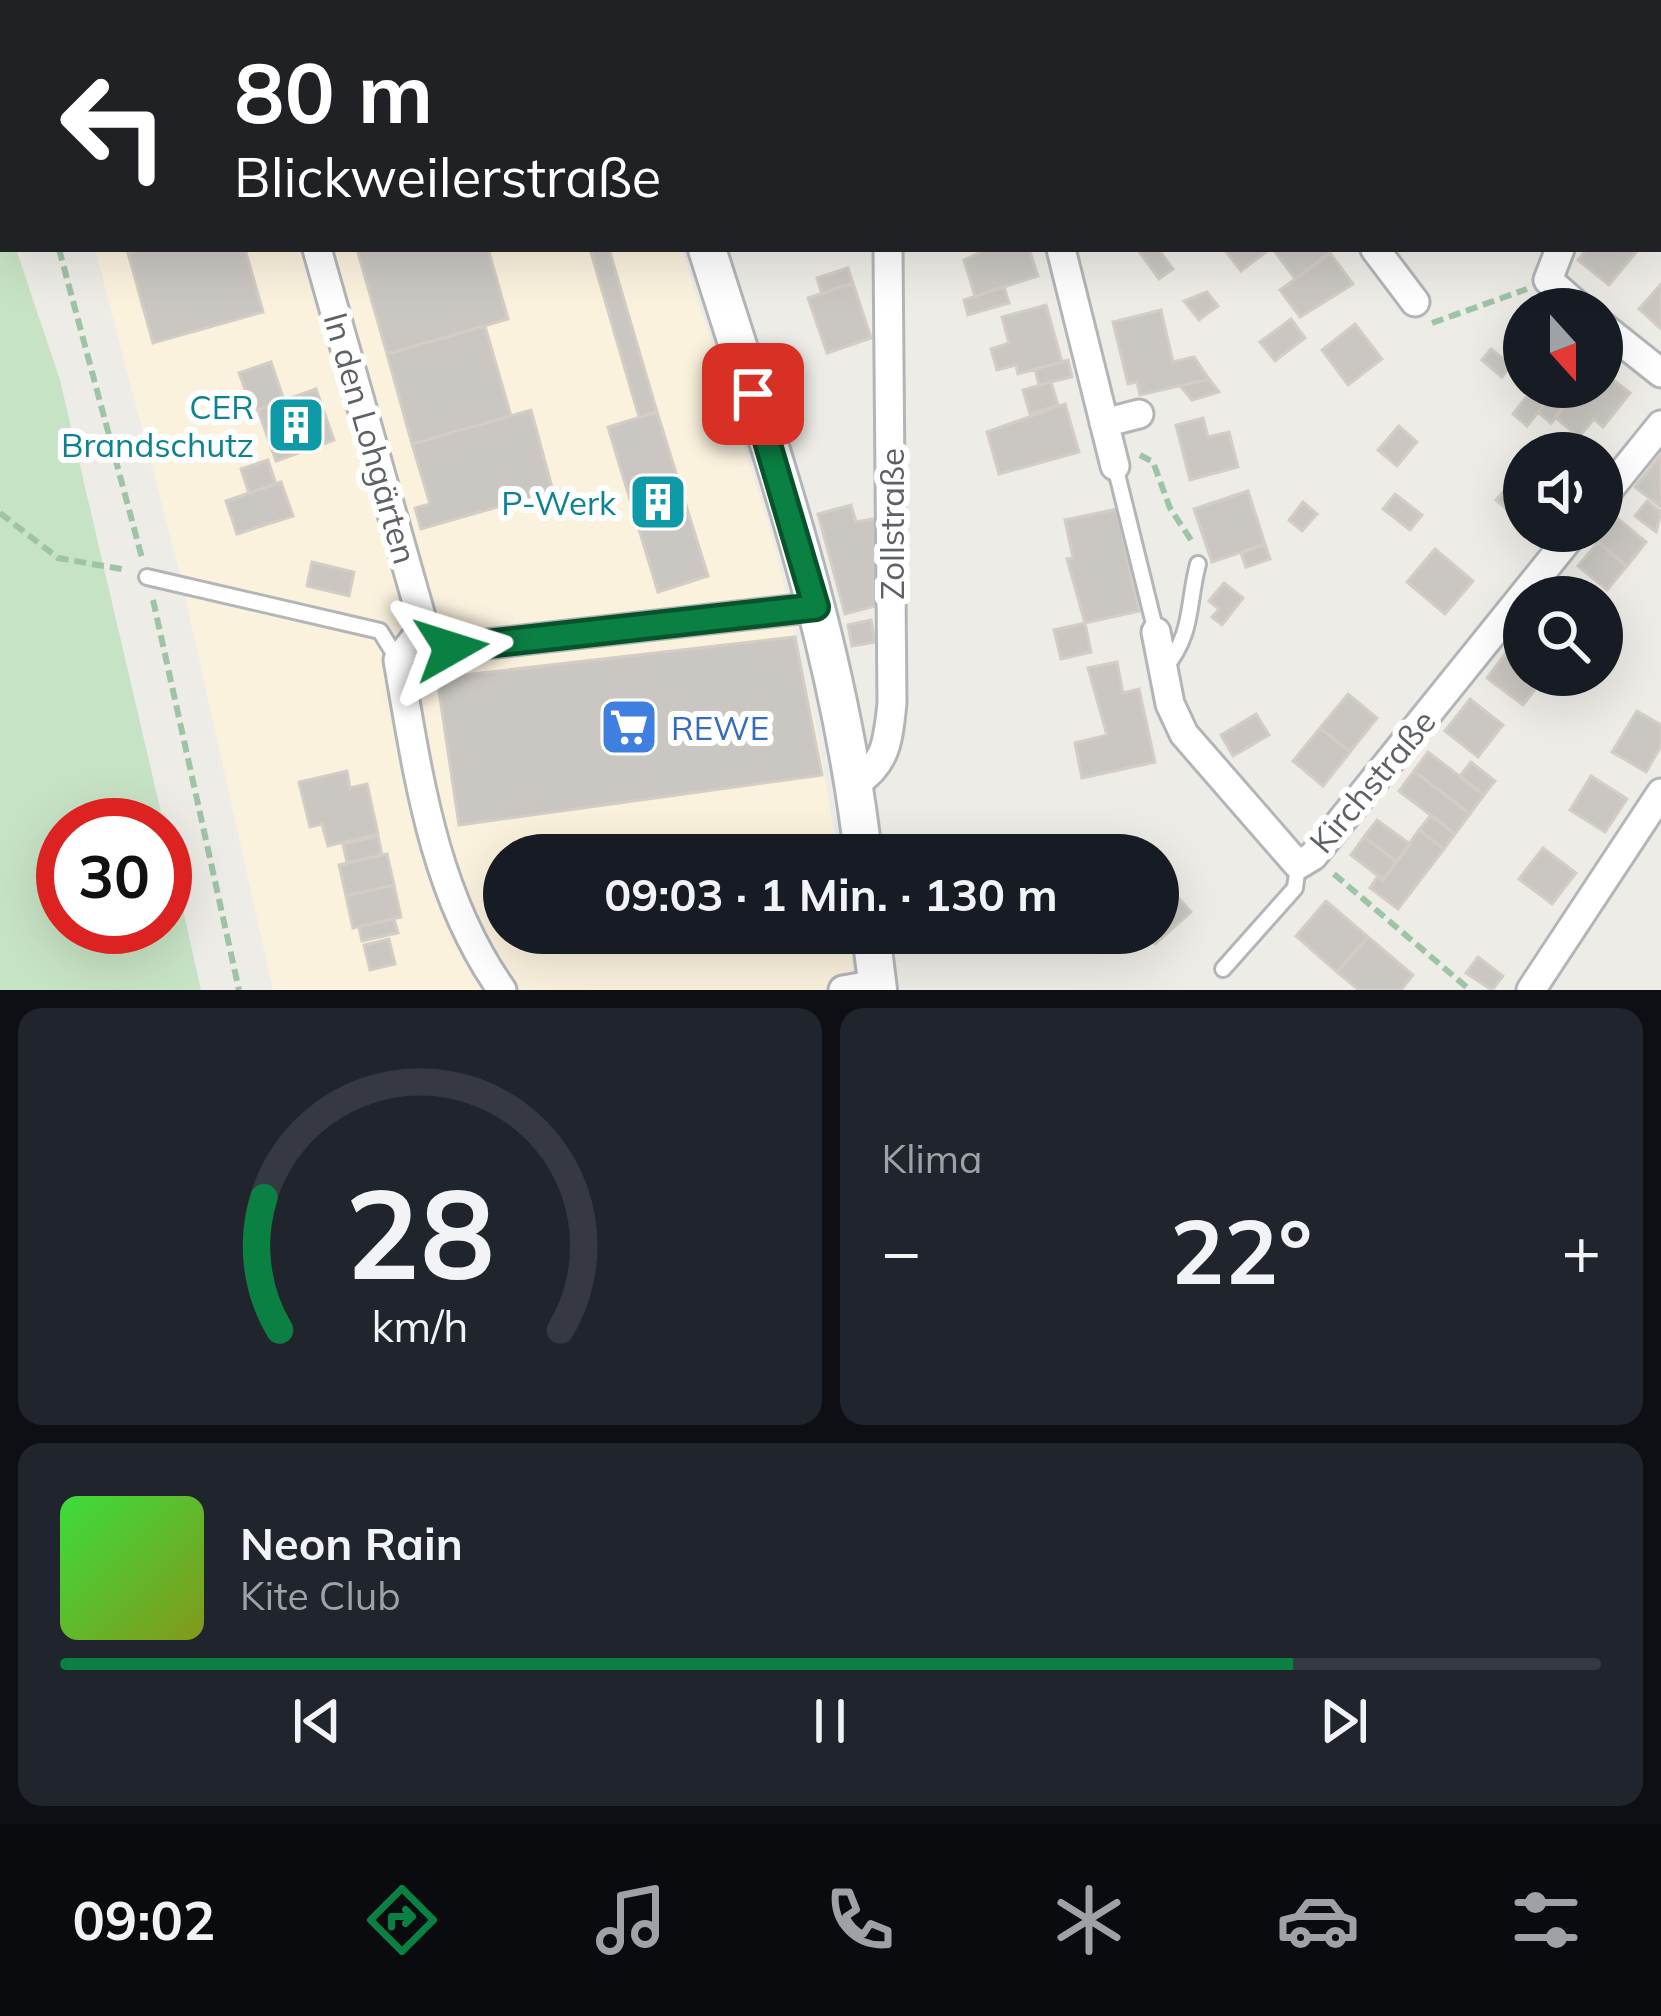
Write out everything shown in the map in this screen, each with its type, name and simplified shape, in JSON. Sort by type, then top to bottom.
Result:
[{"type":"street","name":"In den Lohgärten","points":[[318,252],[424,627]]},
{"type":"street","points":[[708,252],[816,607],[855,784],[860,834]]},
{"type":"street","name":"Zollstraße","points":[[855,784],[876,770],[888,745],[892,704],[888,252]]},
{"type":"street","points":[[1062,252],[1115,466]]},
{"type":"street","points":[[1377,252],[1415,302]]},
{"type":"street","points":[[1557,288],[1548,280],[1559,252]]},
{"type":"street","points":[[1623,343],[1661,373]]},
{"type":"street","points":[[1104,423],[1139,414]]},
{"type":"street","points":[[1623,472],[1661,425]]},
{"type":"street","name":"Kirchstraße","points":[[1156,632],[1162,671],[1184,734],[1305,861],[1558,552]]},
{"type":"street","points":[[502,990],[471,935],[432,842],[398,660],[424,627],[451,648],[816,607]]},
{"type":"street","points":[[1531,990],[1661,793]]},
{"type":"street","points":[[866,988],[869,954]]},
{"type":"lane","points":[[1115,466],[1156,632]]},
{"type":"lane","points":[[1162,671],[1190,625],[1188,592],[1198,564]]},
{"type":"lane","points":[[147,577],[380,631],[398,660]]},
{"type":"lane","points":[[1223,969],[1295,888],[1305,861]]},
{"type":"path","points":[[60,252],[147,577],[239,990]]},
{"type":"path","points":[[1464,314],[1503,299]]},
{"type":"path","points":[[1153,462],[1170,508],[1190,532],[1198,564]]},
{"type":"path","points":[[0,513],[58,559],[108,564],[147,577]]},
{"type":"path","points":[[1305,861],[1470,990]]},
{"type":"shaded area","points":[[96,252],[683,252],[774,543],[817,732],[834,834],[483,834],[483,954],[851,954],[855,990],[273,990],[180,573]]},
{"type":"green space","points":[[0,252],[17,252],[60,380],[158,798],[36,798],[36,954],[192,954],[192,950],[201,990],[0,990]]},
{"type":"building","points":[[246,252],[263,312],[153,343],[128,253]]},
{"type":"building","points":[[358,252],[489,252],[508,319],[387,354]]},
{"type":"building","points":[[591,252],[610,252],[657,412],[639,417]]},
{"type":"building","points":[[981,252],[1030,252],[1038,276],[975,296],[964,260]]},
{"type":"building","points":[[1160,252],[1173,269],[1159,279],[1140,253]]},
{"type":"building","points":[[1226,252],[1266,252],[1241,271]]},
{"type":"building","points":[[1275,252],[1330,252],[1330,253],[1295,279]]},
{"type":"building","points":[[1585,252],[1636,252],[1609,285],[1578,260]]},
{"type":"building","points":[[1330,253],[1353,284],[1300,317],[1280,290]]},
{"type":"building","points":[[848,268],[853,283],[822,294],[817,278]]},
{"type":"building","points":[[853,283],[871,338],[827,353],[808,298]]},
{"type":"building","points":[[1661,284],[1661,329],[1639,309]]},
{"type":"building","points":[[1004,287],[1009,303],[968,315],[964,300]]},
{"type":"building","points":[[1207,292],[1218,306],[1199,320],[1184,301]]},
{"type":"building","points":[[1046,305],[1062,362],[1018,374],[1016,365],[997,370],[991,349],[1009,343],[1002,317]]},
{"type":"building","points":[[1161,310],[1173,362],[1194,357],[1209,379],[1140,395],[1137,382],[1128,384],[1113,322]]},
{"type":"building","points":[[1291,319],[1305,338],[1275,361],[1260,342]]},
{"type":"building","points":[[1355,324],[1382,359],[1348,385],[1322,350]]},
{"type":"building","points":[[485,326],[511,416],[412,444],[387,354]]},
{"type":"building","points":[[1491,349],[1503,359],[1502,377],[1482,360]]},
{"type":"building","points":[[1068,360],[1072,377],[1039,385],[1035,369]]},
{"type":"building","points":[[271,362],[284,400],[253,411],[239,373]]},
{"type":"building","points":[[1209,379],[1219,392],[1192,400],[1180,386]]},
{"type":"building","points":[[1051,382],[1058,405],[1030,414],[1023,390]]},
{"type":"building","name":"CER Brandschutz","points":[[316,389],[334,440],[276,461],[258,410]]},
{"type":"building","points":[[1065,404],[1079,452],[999,474],[987,432]]},
{"type":"building","points":[[1518,408],[1542,408],[1527,426],[1513,414]]},
{"type":"building","points":[[1541,408],[1563,408],[1551,423],[1538,412]]},
{"type":"building","points":[[1562,408],[1618,408],[1603,427],[1594,419],[1583,432],[1573,432],[1555,417]]},
{"type":"building","points":[[531,410],[553,491],[421,529],[415,508],[430,504],[412,444]]},
{"type":"building","name":"P-Werk","points":[[657,412],[708,576],[658,592],[608,427]]},
{"type":"building","points":[[1203,418],[1208,437],[1229,432],[1238,467],[1190,480],[1176,425]]},
{"type":"building","points":[[1399,426],[1417,442],[1397,466],[1378,450]]},
{"type":"building","points":[[1661,454],[1661,507],[1635,487]]},
{"type":"building","points":[[268,460],[276,484],[249,493],[241,469]]},
{"type":"building","points":[[281,482],[293,516],[237,534],[226,501]]},
{"type":"building","points":[[1248,491],[1265,544],[1212,562],[1194,509]]},
{"type":"building","points":[[1395,494],[1422,515],[1410,530],[1383,509]]},
{"type":"building","points":[[1647,501],[1661,512],[1656,532],[1635,516]]},
{"type":"building","points":[[1303,502],[1317,514],[1302,531],[1289,520]]},
{"type":"building","points":[[851,505],[856,522],[878,518],[880,594],[879,605],[845,614],[818,514]]},
{"type":"building","points":[[1117,509],[1139,611],[1085,623],[1067,559],[1073,558],[1065,520]]},
{"type":"building","points":[[1623,523],[1646,542],[1627,566],[1610,552],[1623,552]]},
{"type":"building","points":[[1265,544],[1270,559],[1246,567],[1241,553]]},
{"type":"building","points":[[1435,549],[1473,581],[1445,614],[1407,582]]},
{"type":"building","points":[[1590,552],[1610,552],[1627,566],[1619,576],[1590,576],[1578,566]]},
{"type":"building","points":[[312,562],[354,572],[349,596],[307,586]]},
{"type":"building","points":[[1224,583],[1243,598],[1222,625],[1212,617],[1219,609],[1209,601]]},
{"type":"building","points":[[871,620],[875,642],[852,646],[848,625]]},
{"type":"building","points":[[1085,623],[1091,652],[1061,659],[1054,630]]},
{"type":"building","name":"REWE","points":[[795,637],[822,775],[459,825],[437,678]]},
{"type":"building","points":[[1503,657],[1503,690],[1487,678]]},
{"type":"building","points":[[1117,662],[1123,693],[1139,689],[1155,762],[1082,778],[1075,743],[1107,735],[1088,668]]},
{"type":"building","points":[[1348,694],[1377,718],[1350,752],[1320,728]]},
{"type":"building","points":[[1470,699],[1503,725],[1478,757],[1445,731]]},
{"type":"building","points":[[1637,711],[1661,725],[1661,746],[1646,772],[1612,752]]},
{"type":"building","points":[[1256,714],[1269,735],[1233,756],[1221,735]]},
{"type":"building","points":[[1320,728],[1350,752],[1323,786],[1293,761]]},
{"type":"building","points":[[1428,752],[1484,795],[1470,814],[1414,771]]},
{"type":"building","points":[[1471,762],[1495,781],[1484,795],[1460,776]]},
{"type":"building","points":[[347,771],[350,788],[367,784],[378,834],[328,846],[322,824],[310,827],[299,782]]},
{"type":"building","points":[[1414,771],[1470,814],[1455,834],[1399,791]]},
{"type":"building","points":[[1591,776],[1627,799],[1605,832],[1570,810]]},
{"type":"building","points":[[1431,815],[1455,834],[1444,849],[1419,830]]},
{"type":"building","points":[[1377,820],[1410,844],[1397,862],[1364,837]]},
{"type":"building","points":[[1419,830],[1444,849],[1398,909],[1370,888],[1378,876],[1383,880]]},
{"type":"building","points":[[378,836],[382,855],[347,863],[343,844]]},
{"type":"building","points":[[1364,837],[1397,862],[1383,880],[1351,855]]},
{"type":"building","points":[[1543,848],[1576,873],[1552,904],[1519,879]]},
{"type":"building","points":[[387,854],[394,885],[346,896],[339,865]]},
{"type":"building","points":[[394,885],[401,917],[353,928],[346,896]]},
{"type":"building","points":[[1179,899],[1191,912],[1179,923]]},
{"type":"building","points":[[1326,901],[1368,937],[1337,972],[1296,936]]},
{"type":"building","points":[[394,919],[398,933],[362,941],[359,927]]},
{"type":"building","points":[[1368,937],[1413,975],[1401,990],[1359,990],[1337,972]]},
{"type":"building","points":[[389,939],[395,964],[370,970],[364,945]]},
{"type":"building","points":[[1478,957],[1503,976],[1492,990],[1466,973]]},
{"type":"place","name":"CER Brandschutz","points":[[296,425]]},
{"type":"place","name":"P-Werk","points":[[658,502]]},
{"type":"place","name":"REWE","points":[[629,727]]},
{"type":"route","points":[[451,648],[816,607],[753,394]]}]
